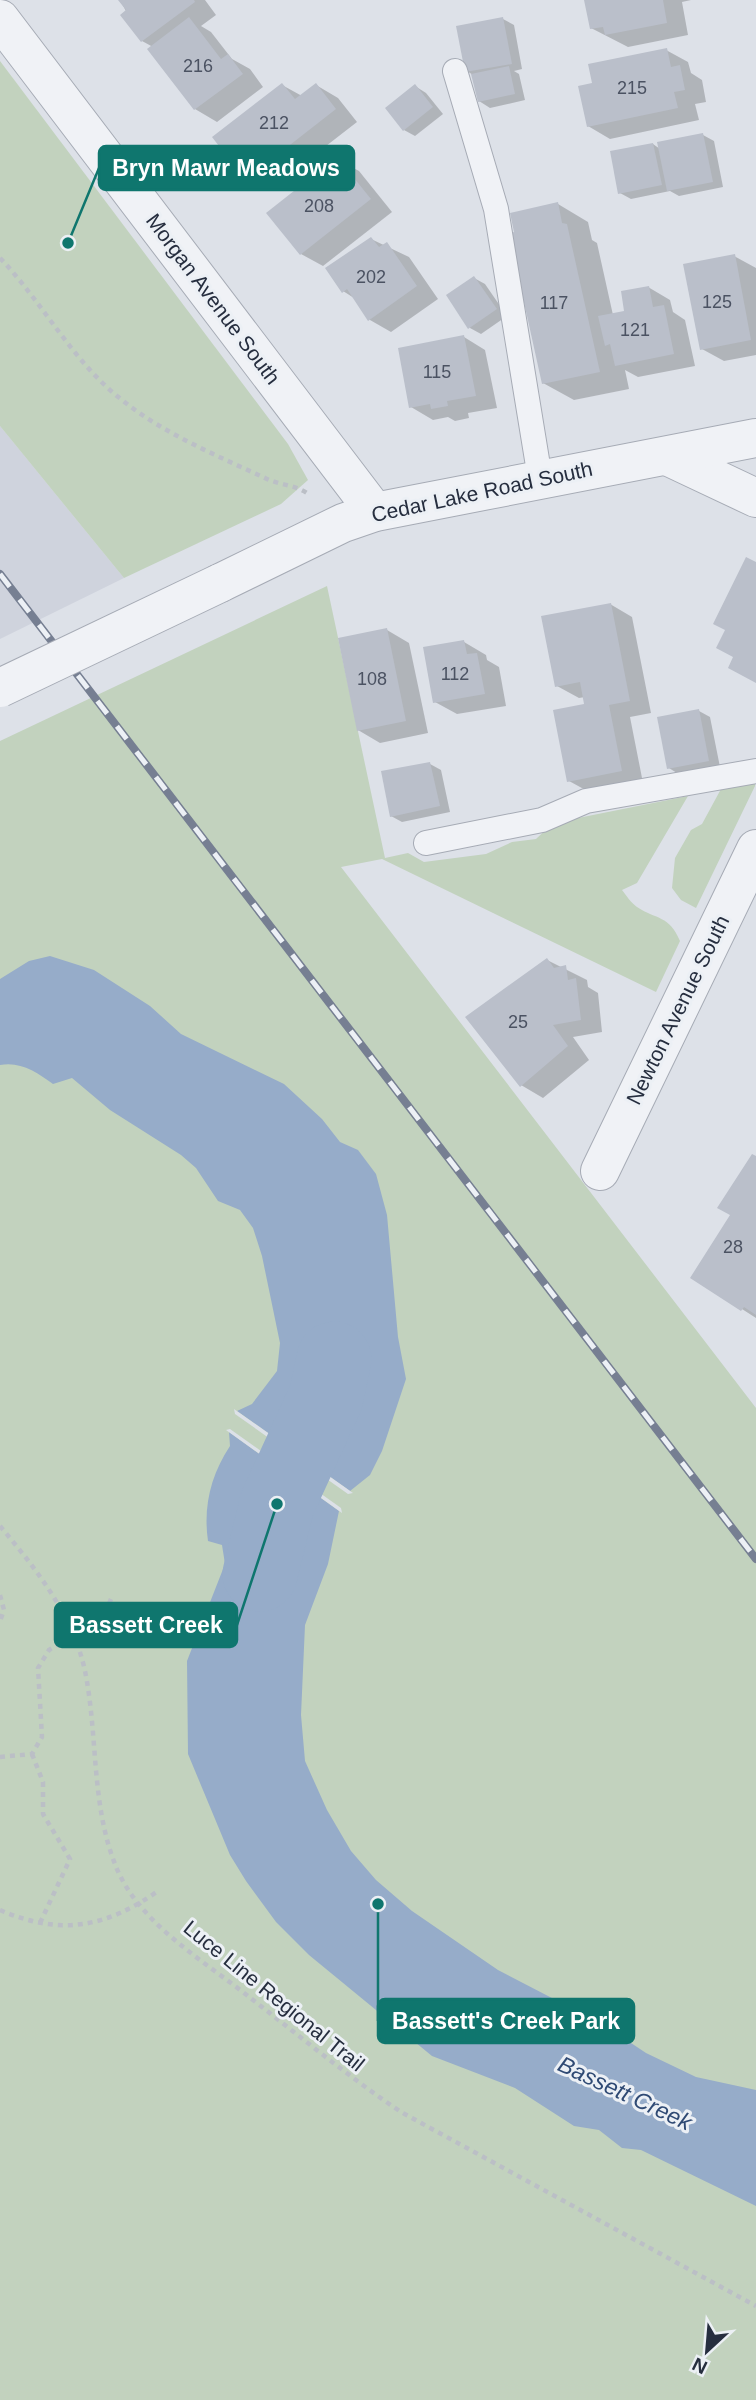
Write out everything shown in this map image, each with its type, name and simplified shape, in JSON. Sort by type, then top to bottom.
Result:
[{"type":"street","name":"Morgan Avenue South","points":[[0,19],[359,517]]},
{"type":"street","name":"Cedar Lake Road South","points":[[0,688],[359,517],[540,478],[756,438]]},
{"type":"street","points":[[667,456],[756,498]]},
{"type":"street","name":"Newton Avenue South","points":[[600,1171],[756,849]]},
{"type":"lane","points":[[455,71],[496,209],[540,478]]},
{"type":"lane","points":[[426,843],[542,820],[559,810],[586,801],[756,771]]},
{"type":"path","points":[[0,258],[85,365],[121,400],[164,428],[223,458],[274,482],[301,489],[359,517]]},
{"type":"path","name":"Luce Line Regional Trail","points":[[0,1526],[45,1581],[72,1635],[85,1670],[103,1828],[115,1866],[129,1892],[140,1904],[192,1951],[360,2084],[401,2112],[756,2306]]},
{"type":"path","points":[[0,1595],[4,1610],[0,1620]]},
{"type":"path","points":[[32,1754],[42,1737],[38,1668],[49,1650],[104,1615],[111,1598]]},
{"type":"path","points":[[0,1757],[32,1754]]},
{"type":"path","points":[[32,1754],[43,1782],[43,1814],[70,1859],[40,1923]]},
{"type":"path","points":[[0,1910],[56,1926],[88,1924],[120,1916],[158,1891]]},
{"type":"shaded area","points":[[0,426],[124,578],[0,639]]},
{"type":"green space","points":[[0,61],[288,444],[308,480],[281,504],[124,578],[0,426]]},
{"type":"green space","points":[[327,586],[385,858],[408,853],[424,862],[486,854],[512,842],[536,839],[553,823],[688,796],[637,883],[622,890],[637,907],[667,922],[680,941],[656,992],[382,859],[341,867],[756,1408],[756,2400],[0,2400],[0,741]]},
{"type":"green space","points":[[755,782],[696,908],[681,900],[672,888],[675,858],[691,830],[702,824],[721,789]]},
{"type":"water","points":[[50,956],[94,970],[150,1006],[181,1034],[284,1084],[322,1119],[340,1142],[358,1150],[376,1174],[387,1215],[398,1337],[406,1379],[382,1451],[370,1475],[350,1491],[237,1411],[252,1404],[277,1371],[280,1343],[262,1256],[253,1228],[240,1210],[218,1201],[196,1168],[181,1155],[110,1110],[72,1078],[53,1084],[21,1066],[0,1065],[0,979],[29,961]]},
{"type":"water","points":[[229,1432],[339,1511],[328,1564],[305,1625],[301,1715],[305,1761],[327,1810],[351,1851],[376,1880],[412,1911],[498,1970],[604,2025],[646,2053],[696,2077],[756,2090],[756,2206],[641,2150],[622,2148],[599,2130],[574,2126],[515,2088],[432,2056],[309,1955],[276,1922],[246,1881],[230,1855],[188,1754],[187,1661],[225,1564],[222,1545],[208,1541],[207,1515],[213,1480],[230,1446]]},
{"type":"pier","points":[[234,1409],[353,1493],[348,1494],[235,1414]]},
{"type":"pier","points":[[230,1429],[341,1508],[342,1513],[226,1430]]},
{"type":"building","points":[[118,0],[195,2],[141,42],[120,15],[126,10]]},
{"type":"building","points":[[584,0],[663,0],[667,23],[605,35],[603,27],[590,29]]},
{"type":"building","points":[[189,17],[221,59],[228,54],[243,74],[194,110],[147,49]]},
{"type":"building","points":[[503,17],[512,64],[465,72],[456,26]]},
{"type":"building","points":[[667,48],[671,67],[680,65],[685,90],[674,92],[678,108],[587,127],[578,86],[592,83],[588,64]]},
{"type":"building","points":[[509,66],[515,94],[478,102],[471,74]]},
{"type":"building","points":[[282,83],[295,99],[316,83],[336,109],[245,180],[212,137]]},
{"type":"building","points":[[415,84],[433,107],[403,131],[385,108]]},
{"type":"building","points":[[703,133],[713,182],[667,191],[657,142]]},
{"type":"building","points":[[653,143],[662,185],[618,194],[610,151]]},
{"type":"building","points":[[337,157],[371,199],[300,255],[266,213]]},
{"type":"building","points":[[558,202],[562,223],[567,224],[600,372],[542,384],[509,234],[514,232],[510,213]]},
{"type":"building","points":[[371,237],[379,247],[387,242],[417,286],[368,321],[347,289],[342,293],[325,268]]},
{"type":"building","points":[[735,254],[751,340],[700,350],[683,264]]},
{"type":"building","points":[[474,276],[497,309],[468,329],[446,295]]},
{"type":"building","points":[[649,286],[653,307],[664,305],[674,354],[615,366],[610,344],[605,346],[598,316],[624,311],[621,291]]},
{"type":"building","points":[[464,335],[476,396],[447,401],[448,406],[431,409],[430,404],[409,408],[398,348]]},
{"type":"building","points":[[746,557],[756,562],[756,683],[728,668],[733,657],[716,648],[725,630],[713,624]]},
{"type":"building","points":[[611,603],[630,701],[609,705],[622,771],[567,782],[553,710],[584,704],[580,682],[555,687],[541,616]]},
{"type":"building","points":[[387,628],[406,721],[357,731],[338,638]]},
{"type":"building","points":[[464,640],[467,654],[477,653],[485,694],[433,703],[423,647]]},
{"type":"building","points":[[699,709],[709,761],[667,769],[657,717]]},
{"type":"building","points":[[430,762],[440,806],[390,817],[381,771]]},
{"type":"building","points":[[547,958],[554,968],[566,965],[568,980],[576,978],[581,1020],[553,1025],[568,1046],[520,1087],[465,1017]]},
{"type":"building","points":[[752,1154],[756,1156],[756,1315],[744,1307],[741,1311],[690,1278],[730,1215],[717,1208]]},
{"type":"waterway","name":"Bassett Creek","points":[[260,1574],[277,1504],[326,1397],[334,1359]]},
{"type":"railway","points":[[0,574],[756,1559]]},
{"type":"place","name":"Bryn Mawr Meadows","points":[[68,243]]},
{"type":"place","name":"Bassett Creek","points":[[277,1504]]},
{"type":"place","name":"Bassett's Creek Park","points":[[378,1904]]}]
